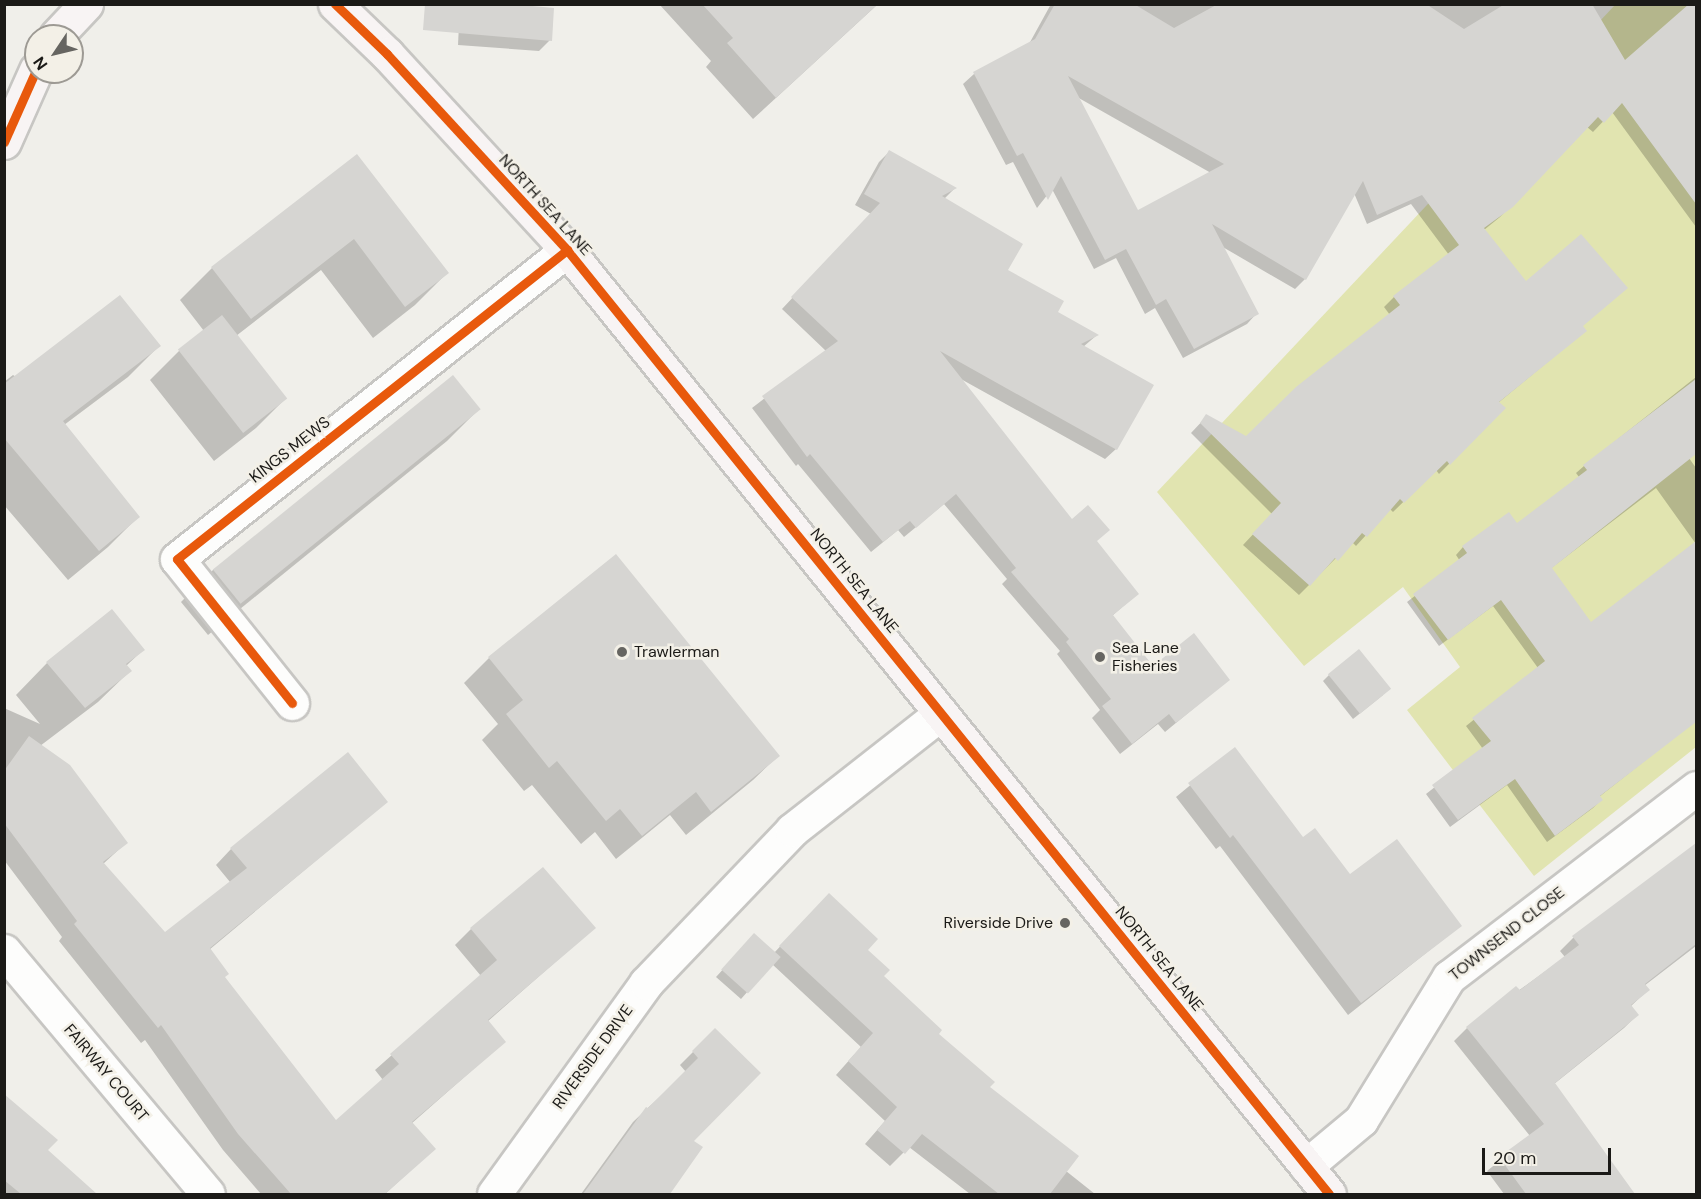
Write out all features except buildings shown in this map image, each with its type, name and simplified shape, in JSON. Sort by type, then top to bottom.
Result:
[{"type":"street","points":[[50,24],[53,4]]},
{"type":"street","points":[[68,24],[86,4]]},
{"type":"street","name":"NORTH SEA LANE","points":[[335,4],[387,54],[567,250],[1329,1194]]},
{"type":"street","points":[[4,142],[30,84]]},
{"type":"street","name":"KINGS MEWS","points":[[292,703],[177,559],[567,250]]},
{"type":"street","name":"RIVERSIDE DRIVE","points":[[494,1194],[646,983],[792,830],[941,713]]},
{"type":"street","name":"TOWNSEND CLOSE","points":[[1306,1166],[1361,1120],[1449,977],[1696,788]]},
{"type":"street","name":"FAIRWAY COURT","points":[[4,951],[208,1194]]},
{"type":"green space","points":[[1615,5],[1696,5],[1696,747],[1534,876],[1407,710],[1460,667],[1403,587],[1304,666],[1157,492]]},
{"type":"cycle path","points":[[335,4],[387,54],[567,250],[1329,1194]]},
{"type":"cycle path","points":[[4,142],[30,84]]},
{"type":"cycle path","points":[[292,703],[177,559],[567,250]]},
{"type":"place","name":"Trawlerman","points":[[622,652]]},
{"type":"place","name":"Sea Lane Fisheries","points":[[1100,657]]},
{"type":"place","name":"Riverside Drive","points":[[1065,923]]}]
